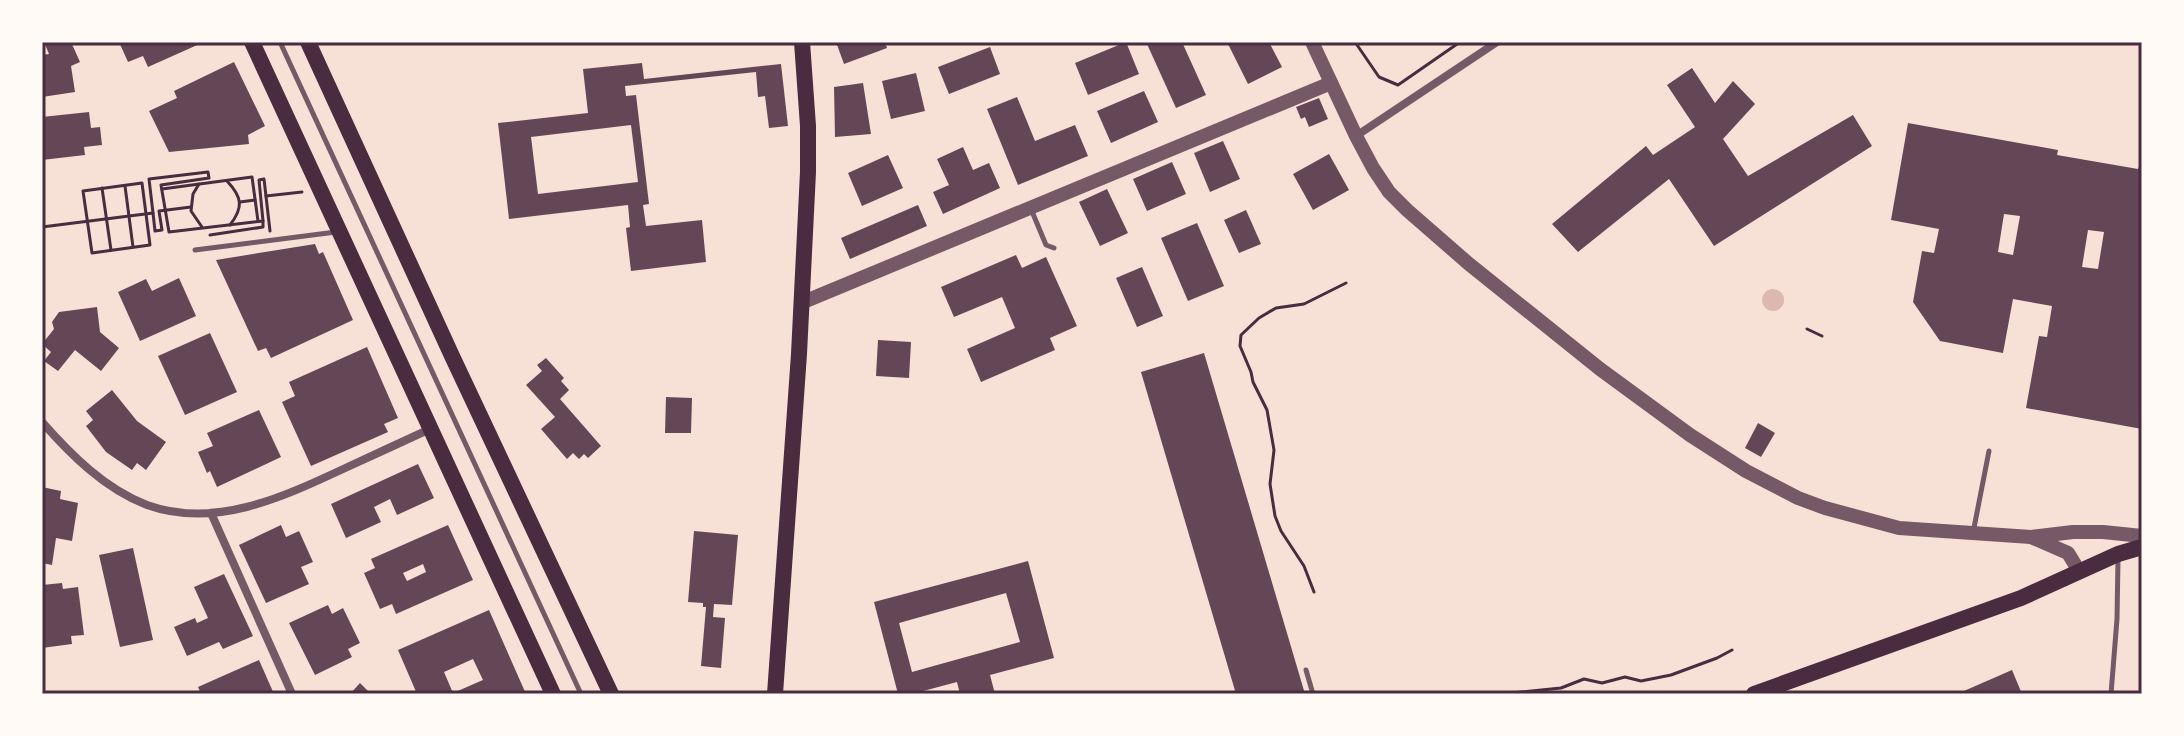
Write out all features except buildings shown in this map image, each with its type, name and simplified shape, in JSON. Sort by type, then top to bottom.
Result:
[{"type":"main road","points":[[252,42],[553,694]]},
{"type":"main road","points":[[308,42],[611,694]]},
{"type":"main road","points":[[775,694],[799,354],[808,172],[802,42]]},
{"type":"main road","points":[[1754,694],[2021,598],[2118,554],[2142,547]]},
{"type":"street","points":[[1312,42],[1356,136],[1389,192],[1428,229],[1600,369],[1722,456],[1774,487],[1837,512],[1899,528],[2031,537],[2073,532],[2142,536]]},
{"type":"street","points":[[1356,136],[1497,42]]},
{"type":"street","points":[[801,303],[1331,83]]},
{"type":"street","points":[[42,422],[71,454],[120,491],[148,505],[172,511],[211,513],[279,498],[431,429]]},
{"type":"street","points":[[211,513],[292,694]]},
{"type":"street","points":[[2031,537],[2068,553],[2079,571]]},
{"type":"lane","points":[[280,42],[581,694]]},
{"type":"lane","points":[[1030,208],[1046,245],[1054,248]]},
{"type":"lane","points":[[195,250],[341,231]]},
{"type":"lane","points":[[1972,534],[1989,451]]},
{"type":"lane","points":[[2111,694],[2118,554]]},
{"type":"lane","points":[[1306,670],[1313,694]]},
{"type":"path","points":[[1355,42],[1379,77],[1398,85],[1460,42]]},
{"type":"path","points":[[191,207],[165,210],[159,211],[162,230],[155,231],[149,179],[208,172],[209,178],[161,185],[162,189],[165,210],[169,232],[260,221]]},
{"type":"path","points":[[162,189],[252,177],[255,200],[260,221],[263,227],[210,234],[210,237],[218,239],[270,231],[264,179],[259,180],[260,221]]},
{"type":"path","points":[[227,181],[240,202],[238,214],[230,225]]},
{"type":"path","points":[[142,183],[150,245],[92,253],[83,191],[125,186],[142,183]]},
{"type":"path","points":[[199,184],[191,207],[204,228]]},
{"type":"path","points":[[125,186],[133,247]]},
{"type":"path","points":[[102,188],[111,250]]},
{"type":"path","points":[[266,196],[322,191]]},
{"type":"path","points":[[240,202],[255,200]]},
{"type":"path","points":[[42,227],[153,213]]},
{"type":"path","points":[[1314,592],[1304,566],[1275,516],[1270,484],[1274,450],[1267,410],[1240,346],[1241,335],[1259,318],[1276,308],[1304,304],[1346,283]]},
{"type":"path","points":[[1807,329],[1822,336]]},
{"type":"path","points":[[1501,694],[1561,688],[1584,679],[1602,683],[1625,677],[1641,681],[1671,675],[1732,650]]},
{"type":"shaded area","points":[[1773,289],[1781,292],[1784,300],[1781,308],[1773,311],[1765,308],[1762,300],[1765,292]]}]
